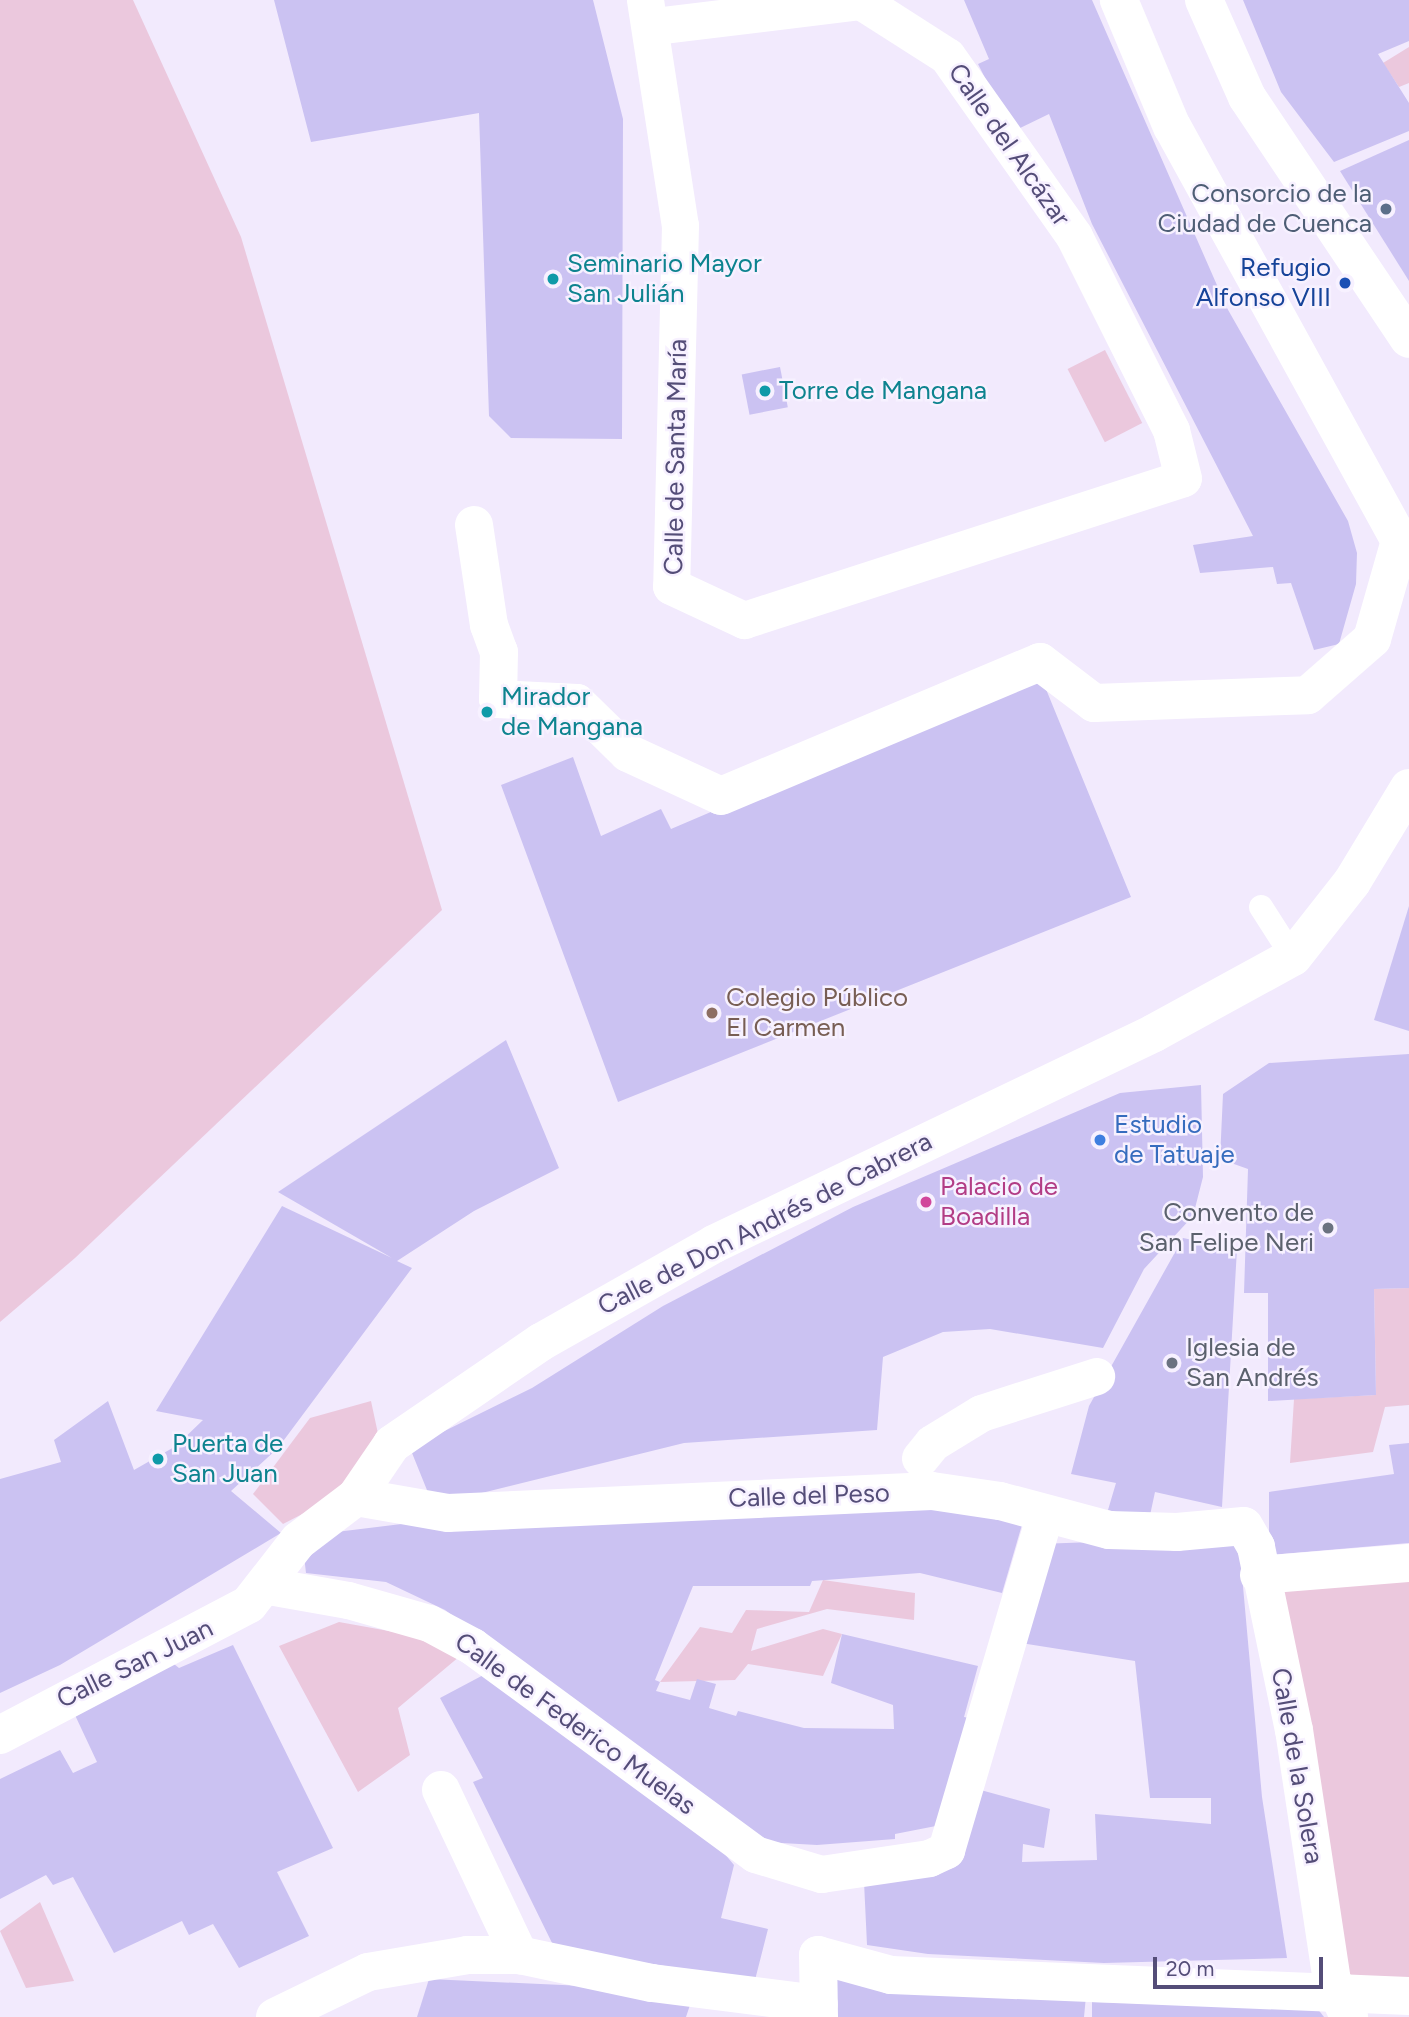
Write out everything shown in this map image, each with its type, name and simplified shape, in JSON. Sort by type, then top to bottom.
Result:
[{"type":"street","points":[[474,525],[489,625],[499,652],[498,699],[577,704],[628,753],[721,796],[1041,662],[1094,703],[1308,695],[1372,639],[1400,541],[1172,127],[1119,0]]},
{"type":"street","points":[[1204,0],[1247,97],[1409,339]]},
{"type":"street","name":"Calle del Alcázar","points":[[649,13],[861,1],[947,56],[1074,236],[1171,430],[1184,478]]},
{"type":"street","name":"Calle de Santa María","points":[[649,13],[680,225],[671,586],[744,620],[1184,478]]},
{"type":"street","points":[[1293,957],[1352,882],[1409,788]]},
{"type":"street","name":"Calle de Don Andrés de Cabrera","points":[[263,1585],[298,1541],[356,1497],[392,1444],[416,1424],[588,1314],[714,1244],[1252,982],[1293,957]]},
{"type":"street","points":[[920,1458],[932,1443],[981,1413],[1096,1376]]},
{"type":"street","name":"Calle del Peso","points":[[356,1497],[447,1513],[932,1491],[1138,1533],[1238,1525],[1253,1538]]},
{"type":"street","name":"Calle de Federico Muelas","points":[[263,1585],[406,1613],[472,1646],[755,1854],[821,1874],[929,1858],[946,1850],[977,1768],[990,1656],[1045,1514]]},
{"type":"street","name":"Calle de la Solera","points":[[1253,1538],[1294,1730],[1343,2006]]},
{"type":"street","points":[[1259,1575],[1409,1563]]},
{"type":"street","name":"Calle San Juan","points":[[0,1735],[228,1619],[263,1585]]},
{"type":"street","points":[[441,1790],[519,1955]]},
{"type":"street","points":[[275,2017],[368,1972],[423,1958],[519,1955],[652,1983],[819,2011],[818,1955],[891,1975],[1343,2006],[1409,1996]]},
{"type":"lane","points":[[1261,907],[1293,957]]},
{"type":"shaded area","points":[[0,0],[133,0],[241,237],[442,910],[75,1258],[0,1322]]},
{"type":"shaded area","points":[[1409,47],[1409,83],[1399,87],[1383,63]]},
{"type":"shaded area","points":[[1105,350],[1142,423],[1105,442],[1068,369]]},
{"type":"shaded area","points":[[1409,1288],[1409,1405],[1385,1407],[1373,1452],[1290,1463],[1294,1399],[1376,1395],[1374,1289]]},
{"type":"shaded area","points":[[371,1401],[380,1443],[347,1491],[283,1524],[253,1494],[310,1418]]},
{"type":"shaded area","points":[[1409,1563],[1409,1996],[1336,1995],[1259,1575]]},
{"type":"shaded area","points":[[823,1580],[915,1593],[914,1620],[827,1609],[757,1629],[751,1651],[823,1629],[842,1634],[823,1676],[748,1664],[735,1680],[660,1682],[700,1627],[732,1633],[746,1610],[809,1612]]},
{"type":"shaded area","points":[[339,1622],[472,1646],[398,1708],[410,1755],[358,1792],[279,1646]]},
{"type":"shaded area","points":[[40,1902],[74,1981],[26,1988],[0,1931]]},
{"type":"building","name":"Seminario Mayor San Julián","points":[[274,0],[593,0],[623,119],[622,439],[511,438],[489,416],[479,113],[311,142]]},
{"type":"building","points":[[964,0],[1092,0],[1227,308],[1348,521],[1357,553],[1356,584],[1339,644],[1314,650],[1291,583],[1277,584],[1273,567],[1200,573],[1193,545],[1253,536],[1092,224],[1049,114],[1012,132],[978,64],[989,59]]},
{"type":"building","points":[[1243,0],[1409,0],[1409,41],[1378,54],[1409,103],[1409,131],[1334,162],[1281,92]]},
{"type":"building","name":"Consorcio de la Ciudad de Cuenca","points":[[1409,140],[1409,281],[1340,171]]},
{"type":"building","name":"Torre de Mangana","points":[[780,367],[788,407],[750,415],[742,374]]},
{"type":"building","name":"Colegio Público El Carmen","points":[[1039,672],[1131,897],[618,1102],[501,785],[573,757],[601,836],[661,809],[671,829]]},
{"type":"building","points":[[1409,906],[1409,1031],[1374,1020]]},
{"type":"building","points":[[506,1040],[559,1168],[474,1211],[397,1261],[412,1268],[278,1448],[231,1491],[281,1533],[60,1665],[0,1693],[0,1479],[61,1462],[54,1440],[108,1401],[134,1470],[176,1446],[203,1420],[156,1411],[282,1206],[392,1258],[278,1192]]},
{"type":"building","name":"Convento de San Felipe Neri","points":[[1409,1054],[1409,1288],[1374,1289],[1376,1395],[1268,1401],[1268,1293],[1244,1293],[1248,1169],[1220,1159],[1223,1094],[1269,1063]]},
{"type":"building","points":[[1201,1085],[1203,1177],[1193,1216],[1144,1269],[1103,1348],[990,1329],[943,1332],[883,1357],[877,1430],[684,1443],[433,1505],[410,1448],[532,1388],[663,1306],[853,1207],[1120,1093]]},
{"type":"building","name":"Iglesia de San Andrés","points":[[1183,1238],[1237,1249],[1222,1507],[1155,1492],[1149,1520],[1108,1510],[1116,1483],[1071,1474],[1089,1406]]},
{"type":"building","points":[[1409,1443],[1409,1543],[1269,1555],[1269,1492],[1394,1474],[1389,1445]]},
{"type":"building","points":[[896,1495],[1024,1518],[1002,1593],[920,1573],[812,1581],[810,1586],[693,1586],[655,1680],[660,1682],[656,1691],[690,1700],[697,1679],[716,1684],[709,1708],[736,1716],[738,1711],[804,1728],[894,1729],[893,1705],[831,1683],[842,1634],[978,1666],[964,1717],[974,1719],[941,1825],[895,1834],[895,1839],[817,1845],[764,1842],[445,1610],[386,1582],[306,1573],[304,1556],[320,1534],[434,1520]]},
{"type":"building","points":[[1229,1537],[1239,1542],[1262,1797],[1287,1958],[1104,1963],[928,1954],[867,1945],[864,1882],[957,1865],[977,1789],[1050,1809],[1044,1848],[1023,1844],[1022,1862],[1097,1860],[1095,1814],[1211,1824],[1211,1798],[1150,1798],[1135,1661],[1015,1642],[1039,1544]]},
{"type":"building","points":[[233,1645],[333,1848],[277,1872],[309,1936],[239,1968],[213,1924],[189,1935],[182,1921],[114,1953],[73,1877],[53,1885],[46,1875],[0,1899],[0,1779],[60,1750],[73,1773],[97,1762],[74,1713],[174,1664],[179,1668]]},
{"type":"building","points":[[489,1672],[703,1828],[734,1865],[721,1918],[768,1929],[755,1980],[555,1949],[473,1782],[483,1778],[440,1698]]},
{"type":"building","points":[[832,1968],[1086,1996],[1084,2017],[834,2017]]},
{"type":"building","points":[[429,1979],[584,1986],[693,1996],[686,2017],[417,2017]]},
{"type":"building","points":[[1092,2002],[1317,2008],[1324,2017],[1092,2017]]},
{"type":"place","name":"Consorcio de la Ciudad de Cuenca","points":[[1386,209]]},
{"type":"place","name":"Seminario Mayor San Julián","points":[[553,279]]},
{"type":"place","name":"Refugio Alfonso VIII","points":[[1345,283]]},
{"type":"place","name":"Torre de Mangana","points":[[765,391]]},
{"type":"place","name":"Mirador de Mangana","points":[[487,712]]},
{"type":"place","name":"Colegio Público El Carmen","points":[[712,1013]]},
{"type":"place","name":"Estudio de Tatuaje","points":[[1100,1140]]},
{"type":"place","name":"Palacio de Boadilla","points":[[926,1202]]},
{"type":"place","name":"Convento de San Felipe Neri","points":[[1328,1228]]},
{"type":"place","name":"Iglesia de San Andrés","points":[[1172,1363]]},
{"type":"place","name":"Puerta de San Juan","points":[[158,1459]]}]
